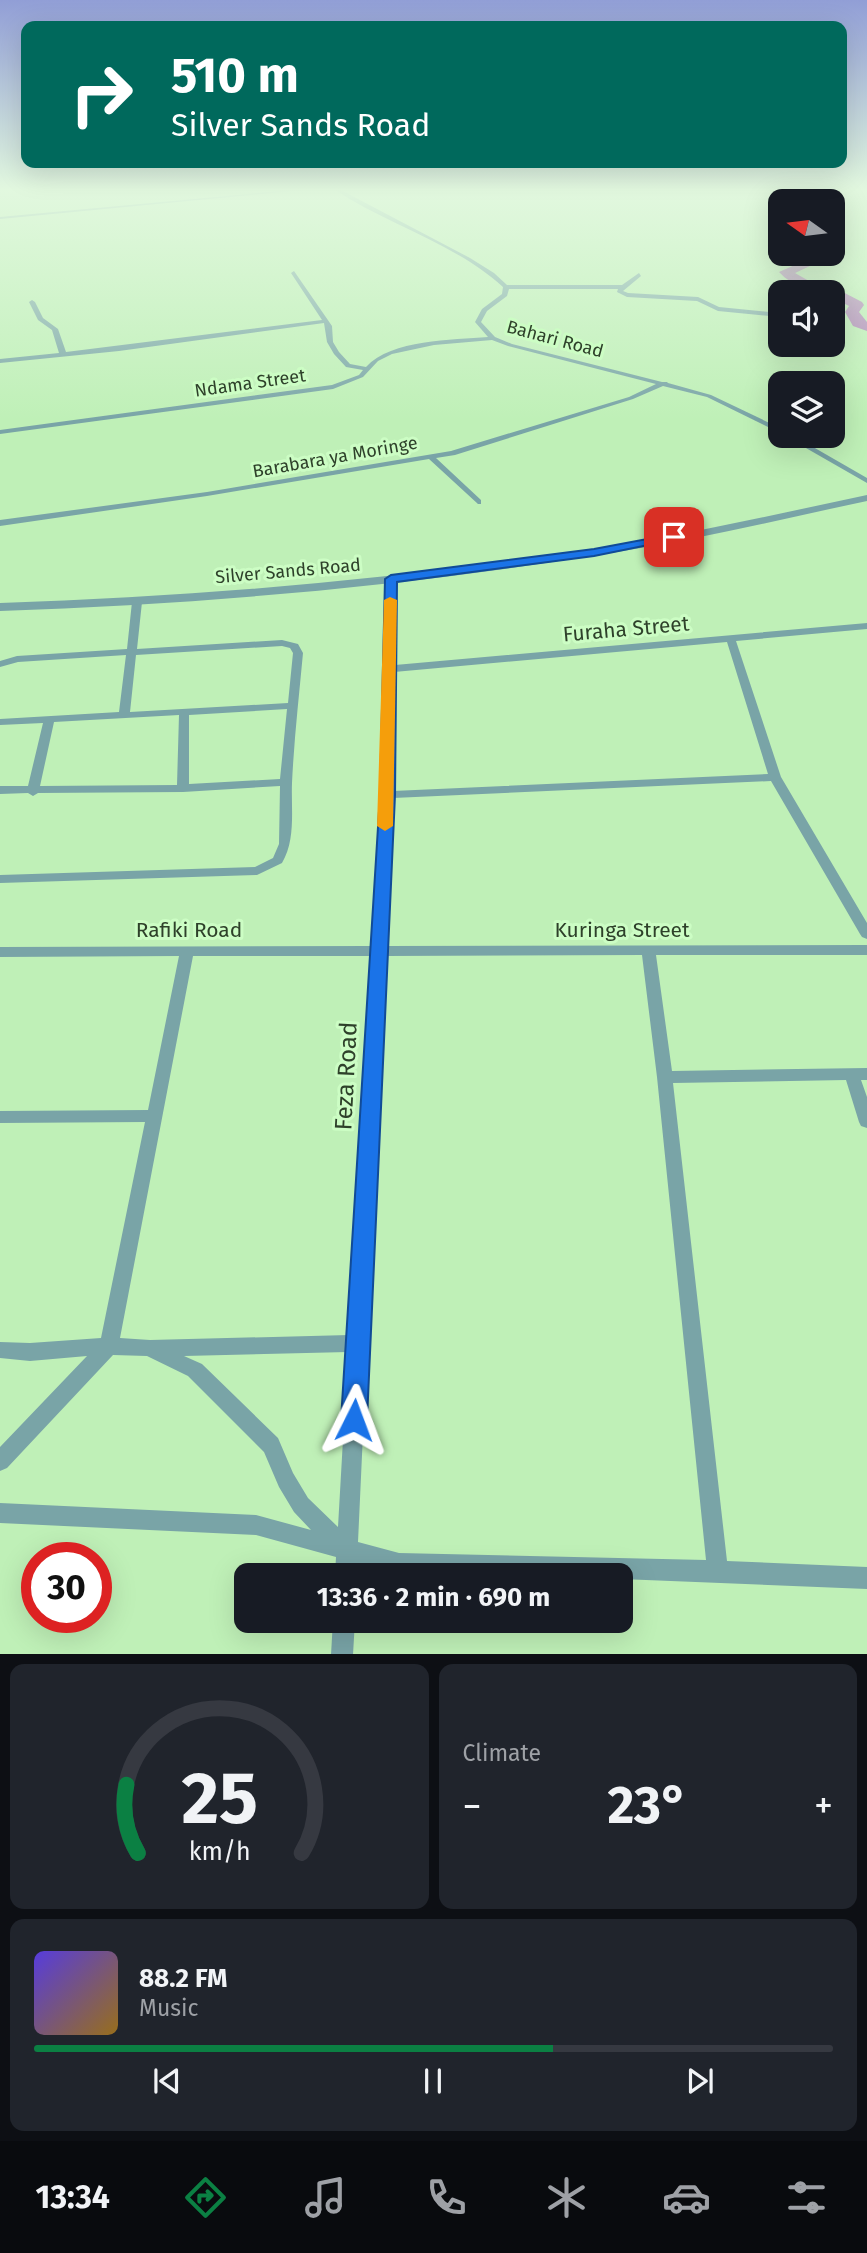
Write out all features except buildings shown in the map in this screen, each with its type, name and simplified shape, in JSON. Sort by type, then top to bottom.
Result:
[{"type":"street","name":"Bahari Road","points":[[479,266],[506,287],[505,295],[484,310],[478,322],[493,338],[528,351],[709,396],[768,425]]},
{"type":"street","points":[[294,273],[329,326],[330,342],[344,363],[368,369]]},
{"type":"street","points":[[639,275],[619,291],[627,295],[698,299],[718,309],[768,314]]},
{"type":"street","points":[[506,287],[622,287]]},
{"type":"street","points":[[32,302],[40,319],[55,329],[63,354]]},
{"type":"street","points":[[0,361],[325,321]]},
{"type":"street","name":"Ndama Street","points":[[0,432],[334,387],[350,382],[376,360],[390,353],[410,347],[493,338]]},
{"type":"street","name":"Barabara ya Moringe","points":[[0,523],[208,495],[432,457],[631,398],[665,383]]},
{"type":"street","points":[[810,448],[867,481]]},
{"type":"street","points":[[432,457],[478,502]]},
{"type":"street","name":"Silver Sands Road","points":[[0,605],[137,602],[391,579],[594,553],[867,498]]},
{"type":"street","name":"Feza Road","points":[[346,1563],[387,795],[391,579]]},
{"type":"street","points":[[124,715],[137,602]]},
{"type":"street","name":"Furaha Street","points":[[389,669],[867,626]]},
{"type":"street","points":[[731,640],[775,777],[867,934]]},
{"type":"street","points":[[0,664],[17,659],[131,650],[289,644],[294,646],[298,653],[286,782],[283,852],[269,866],[257,871],[0,878]]},
{"type":"street","points":[[0,722],[292,706]]},
{"type":"street","points":[[183,789],[184,712]]},
{"type":"street","points":[[33,792],[49,720]]},
{"type":"street","points":[[387,795],[775,777]]},
{"type":"street","points":[[0,790],[33,792],[183,789],[286,782]]},
{"type":"street","points":[[648,950],[665,1077],[718,1571]]},
{"type":"street","name":"Kuringa Street","points":[[378,953],[867,950]]},
{"type":"street","points":[[0,1461],[109,1346],[187,951]]},
{"type":"street","name":"Rafiki Road","points":[[0,952],[378,953]]},
{"type":"street","points":[[665,1077],[860,1074],[867,1122]]},
{"type":"street","points":[[0,1117],[153,1116]]},
{"type":"street","points":[[0,1350],[30,1352],[109,1346],[148,1348],[358,1343]]},
{"type":"street","points":[[148,1348],[195,1370],[271,1445],[286,1480],[301,1505],[347,1550]]},
{"type":"street","points":[[0,1513],[256,1525],[399,1564],[718,1571],[867,1578]]},
{"type":"street","points":[[342,1654],[343,1633]]},
{"type":"waterway","points":[[798,280],[785,272],[800,266]]},
{"type":"waterway","points":[[845,299],[857,305],[852,312],[858,323],[867,327]]},
{"type":"slow traffic","points":[[385,826],[390,600]]},
{"type":"route","points":[[354,1420],[387,795],[391,579],[594,553],[674,537]]}]
